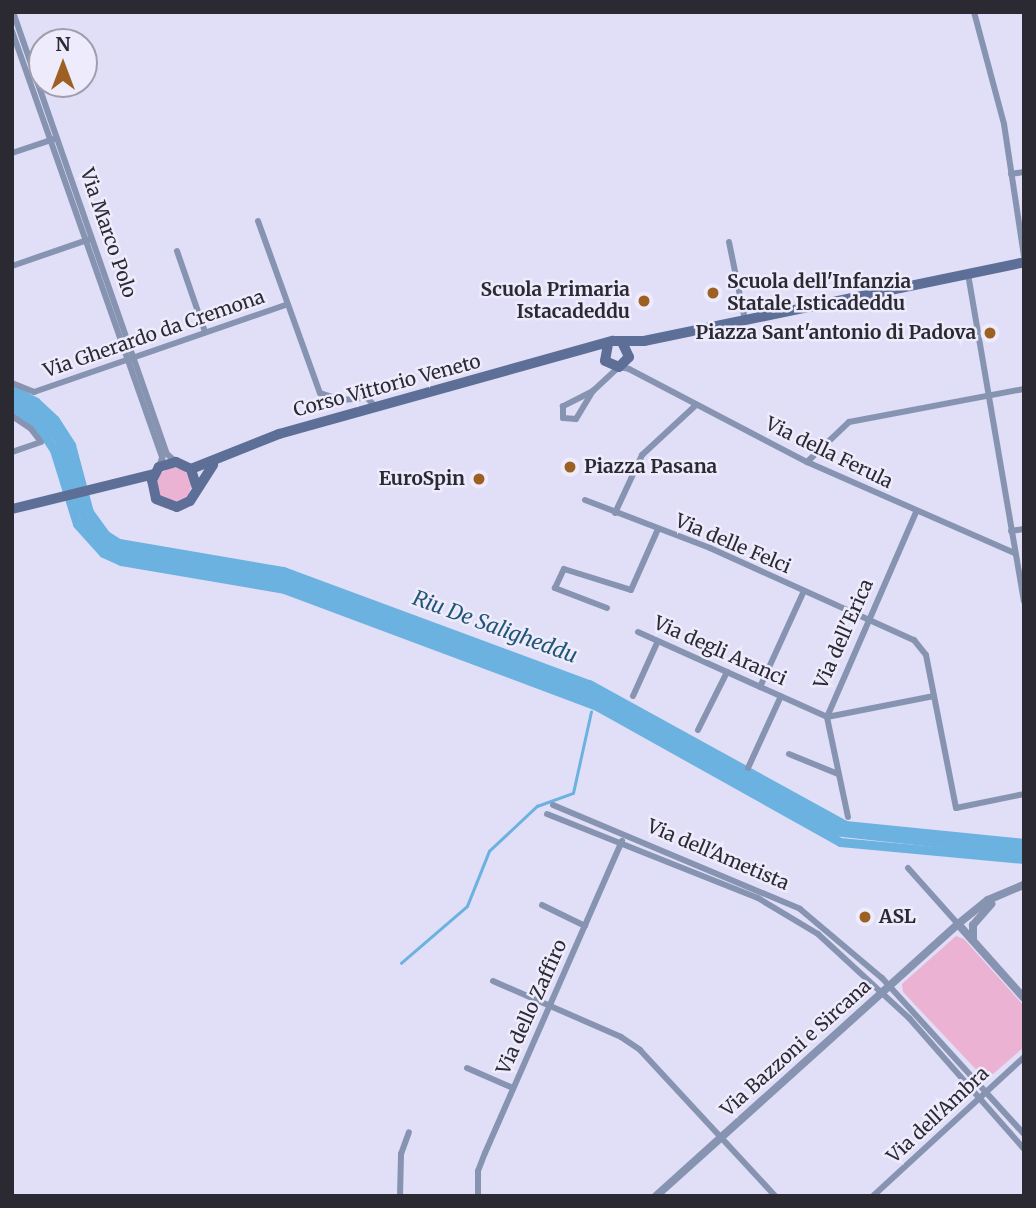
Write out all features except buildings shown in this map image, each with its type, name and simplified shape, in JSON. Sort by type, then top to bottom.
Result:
[{"type":"main road","points":[[625,360],[622,342],[644,341],[1024,262]]},
{"type":"main road","points":[[625,360],[644,341]]},
{"type":"main road","name":"Corso Vittorio Veneto","points":[[191,469],[222,459],[266,439],[622,342]]},
{"type":"main road","points":[[605,360],[608,344]]},
{"type":"main road","name":"Corso Vittorio Veneto","points":[[565,356],[625,360]]},
{"type":"main road","name":"Corso Vittorio Veneto","points":[[197,488],[208,468],[222,459]]},
{"type":"main road","points":[[12,509],[157,471],[176,462],[191,469],[197,488],[190,501],[177,508],[162,505],[152,492],[125,480]]},
{"type":"main road","points":[[152,492],[157,471]]},
{"type":"street","name":"Via Marco Polo","points":[[13,12],[18,48]]},
{"type":"street","points":[[974,12],[1004,124],[1024,256]]},
{"type":"street","name":"Via Marco Polo","points":[[12,32],[55,139],[130,357],[161,456],[157,471]]},
{"type":"street","points":[[12,153],[55,139]]},
{"type":"street","points":[[1011,174],[1024,172]]},
{"type":"street","points":[[258,220],[285,305],[320,393],[342,400],[368,398],[376,407]]},
{"type":"street","points":[[12,267],[90,239]]},
{"type":"street","points":[[729,242],[745,320]]},
{"type":"street","points":[[177,251],[205,332]]},
{"type":"street","points":[[968,274],[986,396],[1024,601]]},
{"type":"street","name":"Via Gherardo da Cremona","points":[[12,383],[34,392],[285,305]]},
{"type":"street","name":"Via Marco Polo","points":[[130,357],[167,454],[176,462]]},
{"type":"street","points":[[604,381],[605,360]]},
{"type":"street","points":[[593,391],[563,406],[563,418],[573,421],[593,391],[625,360]]},
{"type":"street","name":"Via della Ferula","points":[[625,360],[635,371],[807,463],[1014,552]]},
{"type":"street","points":[[807,463],[814,451],[849,422],[1024,389]]},
{"type":"street","points":[[571,403],[579,411]]},
{"type":"street","points":[[615,513],[642,455],[696,405]]},
{"type":"street","points":[[12,416],[31,429],[41,442],[12,452]]},
{"type":"street","name":"Via delle Felci","points":[[585,500],[868,619],[920,645],[934,696],[956,808],[1024,794]]},
{"type":"street","name":"Via dell'Erica","points":[[848,817],[827,717],[916,512]]},
{"type":"street","points":[[607,607],[555,587],[564,569],[631,590],[658,529]]},
{"type":"street","points":[[1011,531],[1024,529]]},
{"type":"street","points":[[760,687],[804,592]]},
{"type":"street","name":"Via degli Aranci","points":[[638,632],[827,717]]},
{"type":"street","points":[[633,696],[658,641]]},
{"type":"street","points":[[698,730],[727,672]]},
{"type":"street","points":[[748,768],[781,696]]},
{"type":"street","points":[[827,717],[934,696]]},
{"type":"street","points":[[789,754],[838,774]]},
{"type":"street","name":"Via dell'Ametista","points":[[553,805],[626,833],[800,909],[852,949],[885,988]]},
{"type":"street","name":"Via dell'Ametista","points":[[547,814],[790,915],[885,988]]},
{"type":"street","name":"Via dello Zaffiro","points":[[478,1196],[478,1171],[626,833]]},
{"type":"street","points":[[908,867],[1024,998]]},
{"type":"street","points":[[974,942],[972,925],[1003,891],[1024,885]]},
{"type":"street","name":"Via Bazzoni e Sircana","points":[[656,1196],[885,988],[958,924],[1003,891]]},
{"type":"street","points":[[542,905],[585,926]]},
{"type":"street","points":[[493,981],[550,1005],[640,1050],[775,1196]]},
{"type":"street","points":[[885,988],[1024,1134]]},
{"type":"street","points":[[885,988],[1024,1149]]},
{"type":"street","name":"Via dell'Ambra","points":[[873,1196],[1024,1057]]},
{"type":"street","points":[[467,1068],[513,1088]]},
{"type":"street","points":[[400,1196],[401,1154],[409,1132]]},
{"type":"shaded area","points":[[174,468],[186,473],[191,485],[186,497],[174,502],[162,497],[157,485],[162,473]]},
{"type":"shaded area","points":[[956,936],[964,939],[1024,1006],[1024,1047],[986,1080],[903,992],[902,984]]},
{"type":"waterway","name":"Riu De Saligheddu","points":[[12,389],[36,402],[55,420],[71,445],[89,512],[106,535],[119,543],[283,571],[589,684],[845,825],[1024,843]]},
{"type":"waterway","name":"Riu De Saligheddu","points":[[12,400],[51,425],[62,441],[90,526],[116,550],[298,583],[578,688],[834,829],[1024,850]]},
{"type":"waterway","name":"Riu De Saligheddu","points":[[12,409],[43,433],[54,450],[77,524],[103,553],[121,561],[284,589],[595,705],[840,842],[1024,859]]},
{"type":"waterway","name":"Riu De Saligheddu","points":[[601,702],[606,700]]},
{"type":"waterway","points":[[401,963],[467,906],[489,851],[537,806],[573,793],[591,712]]},
{"type":"place","name":"Scuola dell'Infanzia Statale Isticadeddu","points":[[713,293]]},
{"type":"place","name":"Scuola Primaria Istacadeddu","points":[[644,301]]},
{"type":"place","name":"Piazza Sant'antonio di Padova","points":[[990,333]]},
{"type":"place","name":"Piazza Pasana","points":[[570,467]]},
{"type":"place","name":"EuroSpin","points":[[479,479]]},
{"type":"place","name":"ASL","points":[[865,917]]}]
